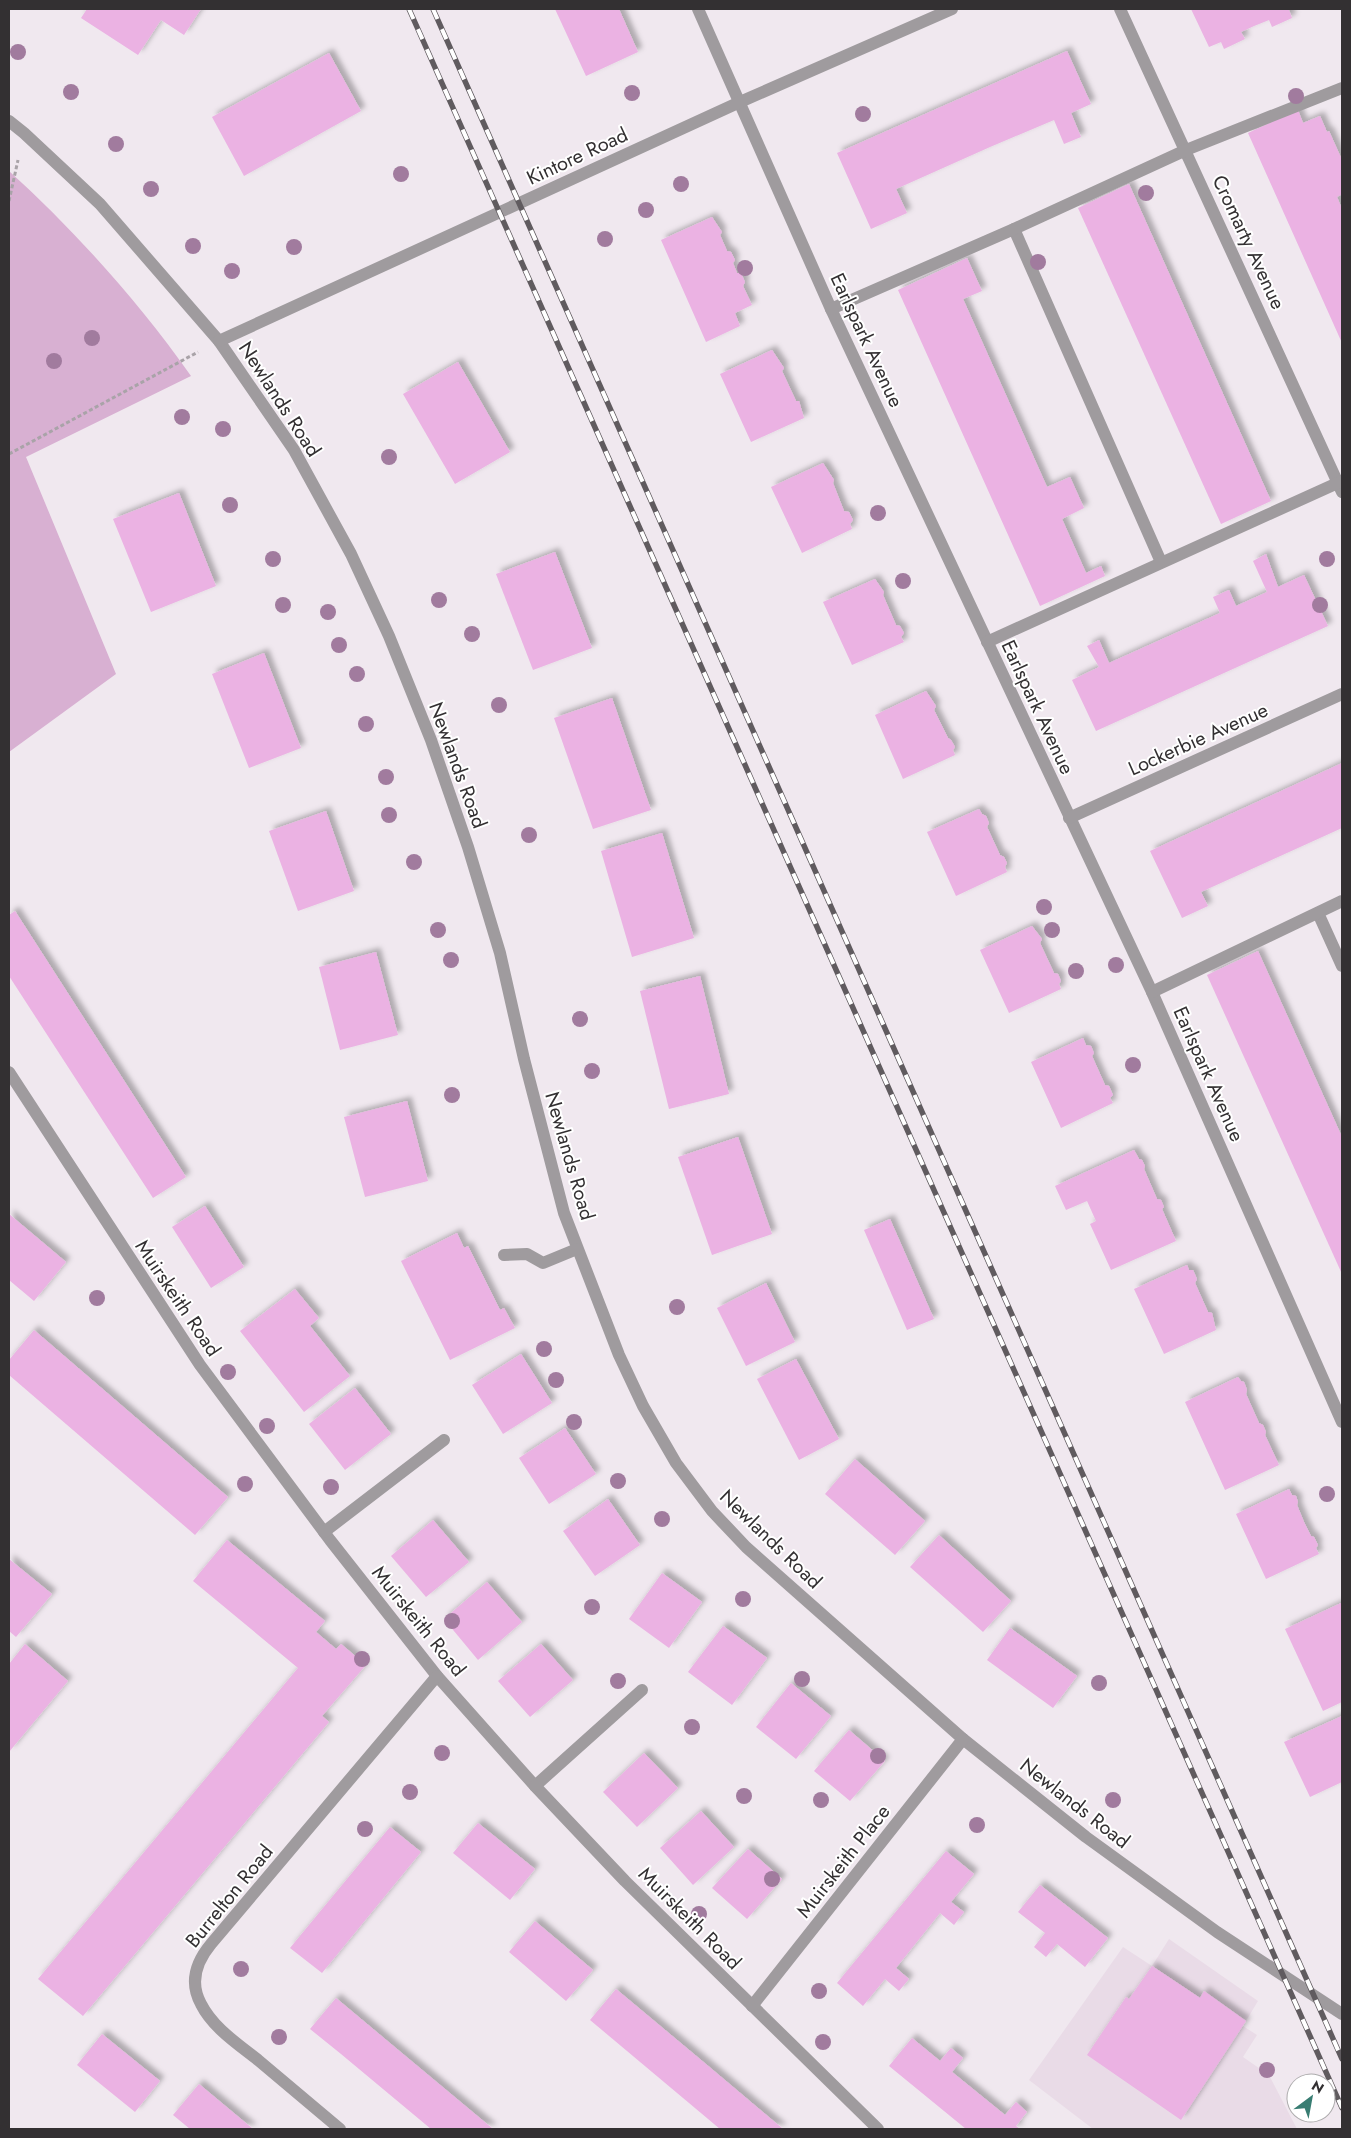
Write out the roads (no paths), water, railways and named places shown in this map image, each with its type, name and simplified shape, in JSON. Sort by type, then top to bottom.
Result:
[{"type":"street","name":"Earlspark Avenue","points":[[698,9],[832,309],[1152,992],[1342,1422]]},
{"type":"street","name":"Kintore Road","points":[[219,341],[740,102],[952,9]]},
{"type":"street","name":"Cromarty Avenue","points":[[1120,9],[1341,486]]},
{"type":"street","points":[[832,309],[1014,229],[1186,150],[1342,88]]},
{"type":"street","name":"Newlands Road","points":[[9,121],[100,204],[219,341],[294,450],[351,554],[388,636],[431,740],[468,847],[500,953],[540,1124],[564,1213],[619,1355],[643,1406],[676,1463],[712,1511],[746,1548],[963,1739],[1086,1837],[1217,1932],[1342,2014]]},
{"type":"street","points":[[1014,229],[1161,562]]},
{"type":"street","points":[[987,642],[1161,562],[1341,486]]},
{"type":"street","name":"Lockerbie Avenue","points":[[1069,818],[1342,694]]},
{"type":"street","points":[[1152,992],[1342,901]]},
{"type":"street","points":[[1318,912],[1342,966]]},
{"type":"street","name":"Muirskeith Road","points":[[9,1072],[200,1365],[324,1532],[436,1676],[535,1786],[625,1881],[878,2129]]},
{"type":"street","points":[[504,1255],[527,1254],[543,1264],[578,1248]]},
{"type":"street","points":[[324,1532],[444,1440]]},
{"type":"street","name":"Burrelton Road","points":[[340,2129],[219,2029],[200,2003],[195,1980],[196,1970],[199,1958],[436,1676]]},
{"type":"street","points":[[535,1786],[642,1690]]},
{"type":"street","name":"Muirskeith Place","points":[[752,2006],[963,1739]]},
{"type":"railway","points":[[409,9],[1342,2108]]},
{"type":"railway","points":[[433,9],[1342,2059]]}]
